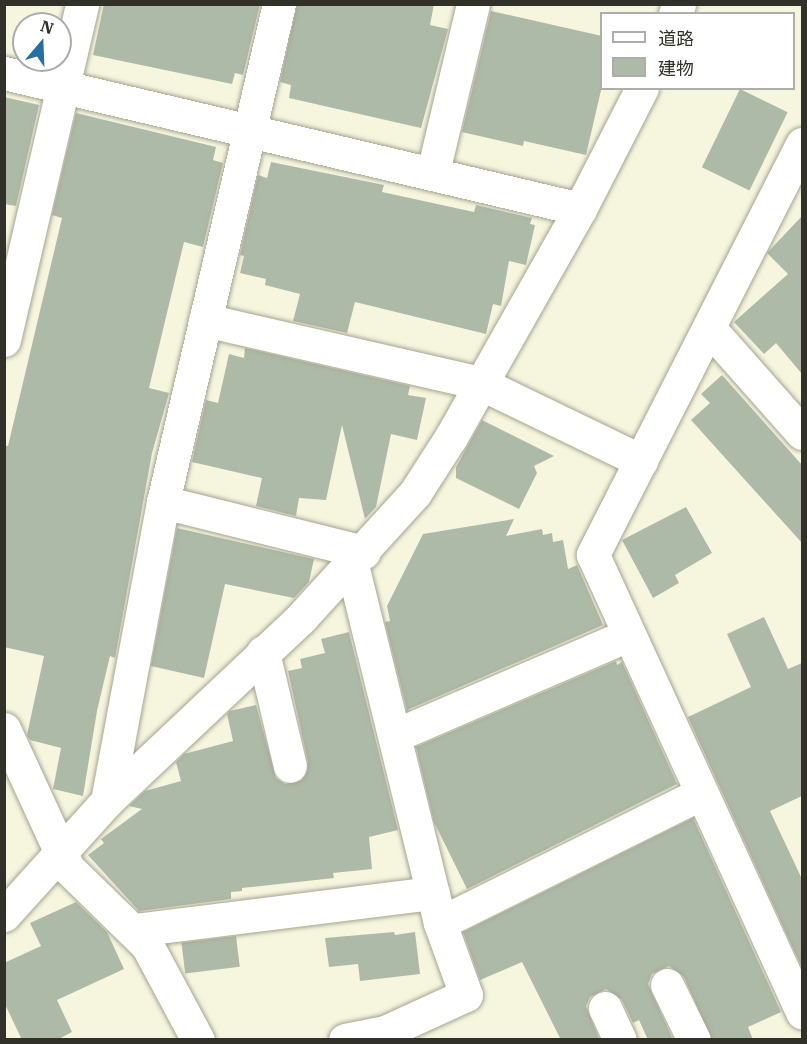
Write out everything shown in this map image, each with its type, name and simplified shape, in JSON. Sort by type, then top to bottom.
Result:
[{"type":"street","points":[[4,340],[82,4]]},
{"type":"street","points":[[107,801],[163,502],[279,4]]},
{"type":"street","points":[[433,172],[473,4]]},
{"type":"street","points":[[4,73],[433,172],[580,209]]},
{"type":"street","points":[[4,915],[107,801],[358,559],[415,493],[580,209],[641,90]]},
{"type":"street","points":[[798,166],[709,328],[593,555],[700,794],[802,1012]]},
{"type":"street","points":[[205,320],[480,383],[641,461]]},
{"type":"street","points":[[709,328],[802,433]]},
{"type":"street","points":[[163,502],[358,559]]},
{"type":"street","points":[[345,1040],[385,1032],[466,994],[436,908],[358,559]]},
{"type":"street","points":[[396,735],[628,635]]},
{"type":"street","points":[[263,652],[290,766]]},
{"type":"street","points":[[4,729],[68,868],[134,930],[153,954],[198,1040]]},
{"type":"street","points":[[134,930],[436,908],[700,794]]},
{"type":"street","points":[[668,985],[694,1040]]},
{"type":"street","points":[[605,1008],[620,1040]]},
{"type":"building","points":[[104,4],[260,4],[243,75],[235,73],[232,84],[93,55]]},
{"type":"building","points":[[297,4],[434,4],[430,25],[448,29],[421,128],[289,98],[291,85],[280,82]]},
{"type":"building","points":[[491,11],[600,36],[601,90],[586,155],[524,141],[523,146],[462,132]]},
{"type":"building","points":[[740,90],[788,112],[749,190],[702,167]]},
{"type":"building","points":[[4,97],[39,105],[16,206],[4,204]]},
{"type":"building","points":[[76,113],[216,147],[213,160],[223,163],[203,247],[184,242],[149,388],[169,393],[152,453],[115,658],[110,656],[97,711],[83,796],[53,789],[61,748],[30,740],[27,735],[44,656],[4,647],[4,445],[8,446],[62,218],[52,215]]},
{"type":"building","points":[[271,162],[384,185],[382,192],[474,212],[476,205],[532,218],[530,224],[535,225],[526,265],[509,261],[501,306],[493,304],[486,334],[355,302],[347,333],[293,321],[300,294],[265,285],[266,279],[240,273],[244,256],[240,255],[258,175],[267,178]]},
{"type":"building","points":[[802,216],[802,374],[776,343],[764,354],[734,322],[788,274],[767,253]]},
{"type":"building","points":[[245,348],[410,386],[408,395],[426,398],[417,440],[391,434],[376,507],[365,519],[342,425],[326,500],[299,498],[296,516],[256,506],[262,478],[192,462],[206,400],[218,403],[229,354],[244,358]]},
{"type":"building","points":[[722,375],[802,465],[802,543],[691,420],[710,403],[701,394]]},
{"type":"building","points":[[482,420],[554,456],[534,466],[537,473],[519,509],[456,478],[456,467]]},
{"type":"building","points":[[686,507],[712,553],[675,575],[679,583],[653,598],[622,540]]},
{"type":"building","points":[[514,519],[506,536],[542,529],[543,535],[552,533],[553,542],[563,540],[568,569],[577,565],[603,625],[407,710],[385,622],[390,621],[387,606],[423,534]]},
{"type":"building","points":[[177,528],[314,559],[309,582],[294,598],[225,584],[204,678],[151,666]]},
{"type":"building","points":[[764,617],[788,669],[802,663],[802,796],[770,811],[802,879],[802,968],[688,717],[751,687],[727,634]]},
{"type":"building","points":[[349,632],[398,830],[369,837],[372,869],[333,873],[334,878],[242,888],[242,891],[231,892],[231,899],[139,911],[88,855],[104,843],[101,839],[142,809],[129,806],[145,791],[181,781],[176,762],[184,754],[233,741],[227,714],[230,711],[256,705],[276,778],[285,784],[302,780],[308,762],[288,671],[302,668],[300,659],[325,653],[321,639]]},
{"type":"building","points":[[616,661],[617,665],[622,662],[677,784],[467,889],[434,822],[416,747]]},
{"type":"building","points":[[693,818],[781,1012],[748,1027],[753,1040],[712,1040],[684,977],[669,966],[652,974],[648,984],[673,1040],[648,1040],[639,1020],[633,1023],[622,1000],[606,989],[590,997],[586,1006],[599,1039],[561,1040],[522,962],[480,980],[463,932]]},
{"type":"building","points":[[76,902],[107,932],[124,969],[57,1000],[72,1032],[57,1040],[22,1040],[4,1002],[4,963],[41,946],[30,923]]},
{"type":"building","points":[[394,932],[395,935],[415,932],[420,974],[360,981],[358,964],[329,967],[325,938]]},
{"type":"building","points":[[236,936],[240,967],[185,973],[181,943]]}]
